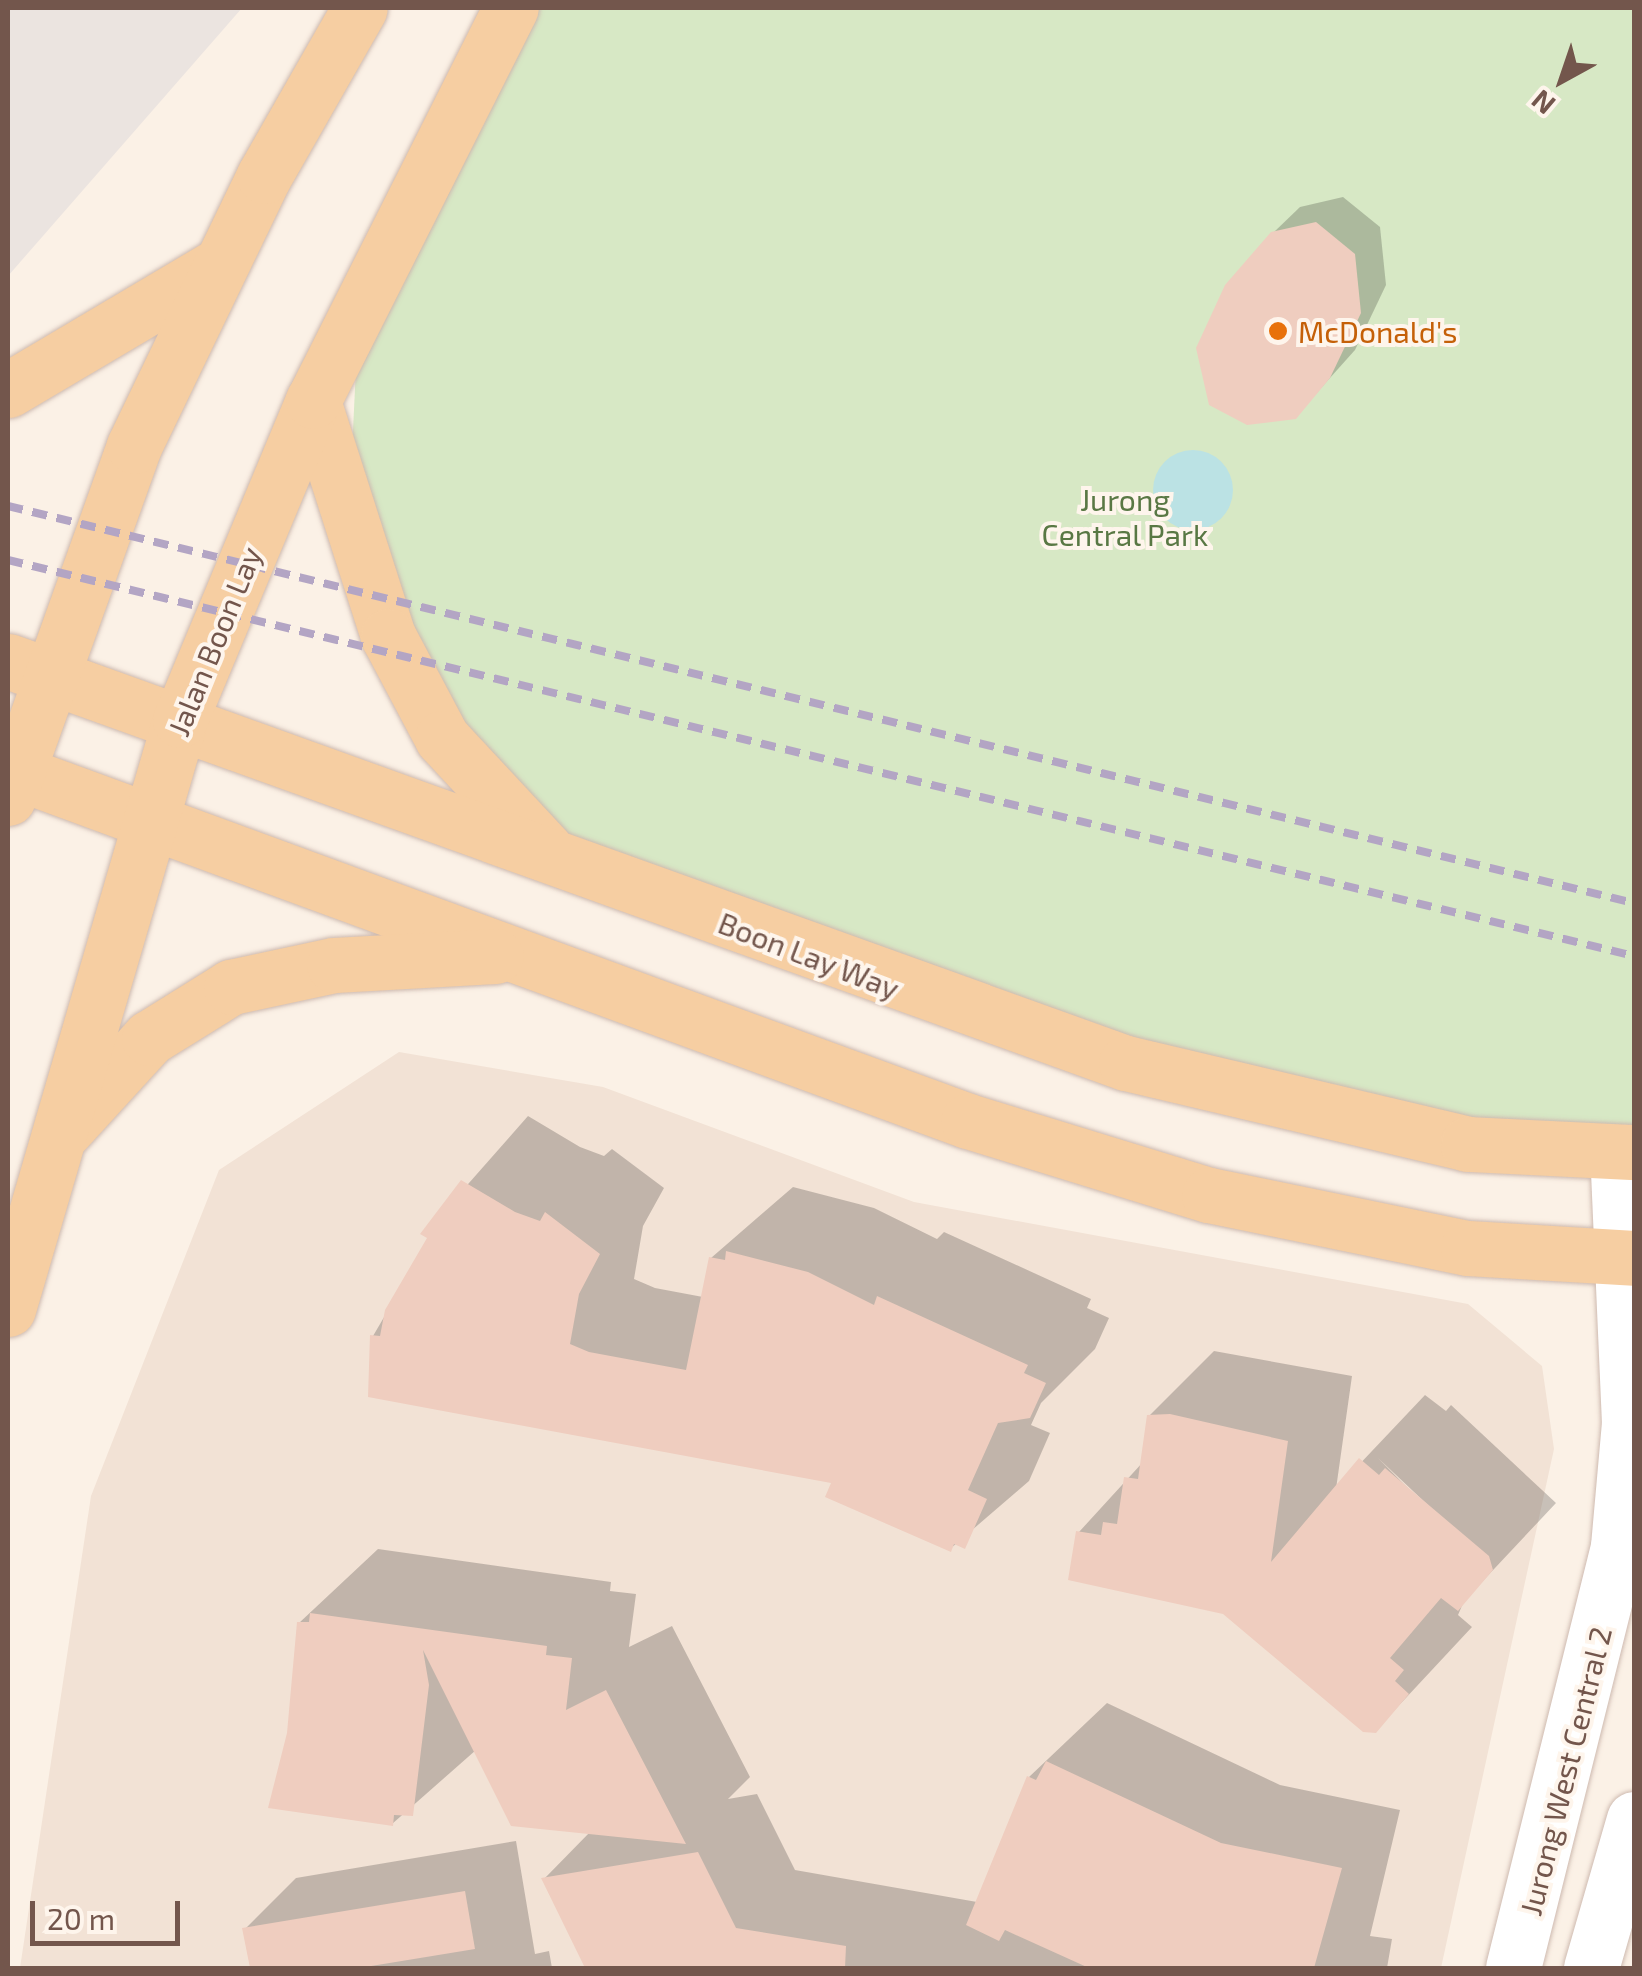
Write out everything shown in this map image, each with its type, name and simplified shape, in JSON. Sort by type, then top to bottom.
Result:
[{"type":"main road","points":[[360,8],[219,264],[26,668],[9,779],[147,816],[968,1121],[1209,1195],[1468,1248],[1628,1258]]},
{"type":"main road","name":"Jalan Boon Lay","points":[[8,1309],[147,816],[180,720],[313,401],[511,8]]},
{"type":"main road","points":[[8,390],[219,264]]},
{"type":"main road","points":[[313,401],[388,636],[442,738],[555,860]]},
{"type":"main road","name":"Boon Lay Way","points":[[26,668],[180,720],[555,860],[1126,1063],[1468,1144],[1626,1153]]},
{"type":"main road","points":[[56,1140],[149,1038],[232,987],[334,965],[517,954]]},
{"type":"street","name":"Jurong West Central 2","points":[[1512,1968],[1618,1546],[1629,1423],[1626,1153]]},
{"type":"street","points":[[1591,1968],[1634,1819]]},
{"type":"shaded area","points":[[8,8],[242,8],[8,276]]},
{"type":"shaded area","points":[[399,1052],[603,1087],[914,1202],[1468,1304],[1542,1366],[1554,1449],[1441,1968],[20,1968],[91,1496],[219,1170]]},
{"type":"green space","name":"Jurong Central Park","points":[[539,8],[1634,8],[1634,1152],[1235,1086],[559,853],[448,732],[352,451],[357,347]]},
{"type":"water","points":[[1193,450],[1208,453],[1221,462],[1230,475],[1230,505],[1221,518],[1208,527],[1193,530],[1178,527],[1165,518],[1156,505],[1153,490],[1156,475],[1165,462],[1178,453]]},
{"type":"building","name":"McDonald's","points":[[1316,222],[1355,254],[1361,313],[1330,378],[1296,419],[1247,425],[1209,405],[1196,348],[1225,285],[1271,232]]},
{"type":"building","points":[[461,1180],[515,1212],[540,1221],[545,1212],[600,1254],[579,1294],[570,1344],[589,1352],[686,1370],[709,1257],[725,1260],[726,1251],[808,1272],[874,1305],[877,1296],[1028,1365],[1024,1373],[1046,1383],[1030,1418],[998,1423],[968,1490],[987,1499],[965,1549],[954,1544],[951,1552],[825,1497],[831,1483],[368,1397],[370,1335],[380,1336],[385,1310],[427,1238],[420,1234]]},
{"type":"building","points":[[1170,1414],[1288,1441],[1271,1562],[1359,1458],[1379,1475],[1385,1468],[1489,1556],[1493,1570],[1458,1611],[1441,1598],[1390,1658],[1404,1670],[1395,1681],[1409,1694],[1376,1733],[1363,1732],[1223,1614],[1068,1580],[1076,1531],[1101,1535],[1103,1522],[1117,1524],[1124,1477],[1138,1479],[1147,1415]]},
{"type":"building","points":[[310,1613],[547,1646],[546,1655],[572,1658],[566,1710],[606,1690],[686,1844],[511,1826],[423,1650],[429,1685],[413,1816],[394,1815],[393,1826],[268,1808],[287,1733],[297,1622],[309,1622]]},
{"type":"building","points":[[1046,1761],[1221,1843],[1342,1868],[1314,1968],[1089,1968],[1005,1930],[999,1941],[966,1925],[1027,1776],[1036,1780]]},
{"type":"building","points":[[698,1852],[736,1928],[846,1946],[845,1968],[585,1968],[541,1878]]},
{"type":"building","points":[[465,1891],[475,1949],[359,1968],[250,1968],[242,1928]]},
{"type":"railway","points":[[8,506],[1634,903]]},
{"type":"railway","points":[[8,560],[1634,956]]},
{"type":"place","name":"McDonald's","points":[[1278,331]]}]
